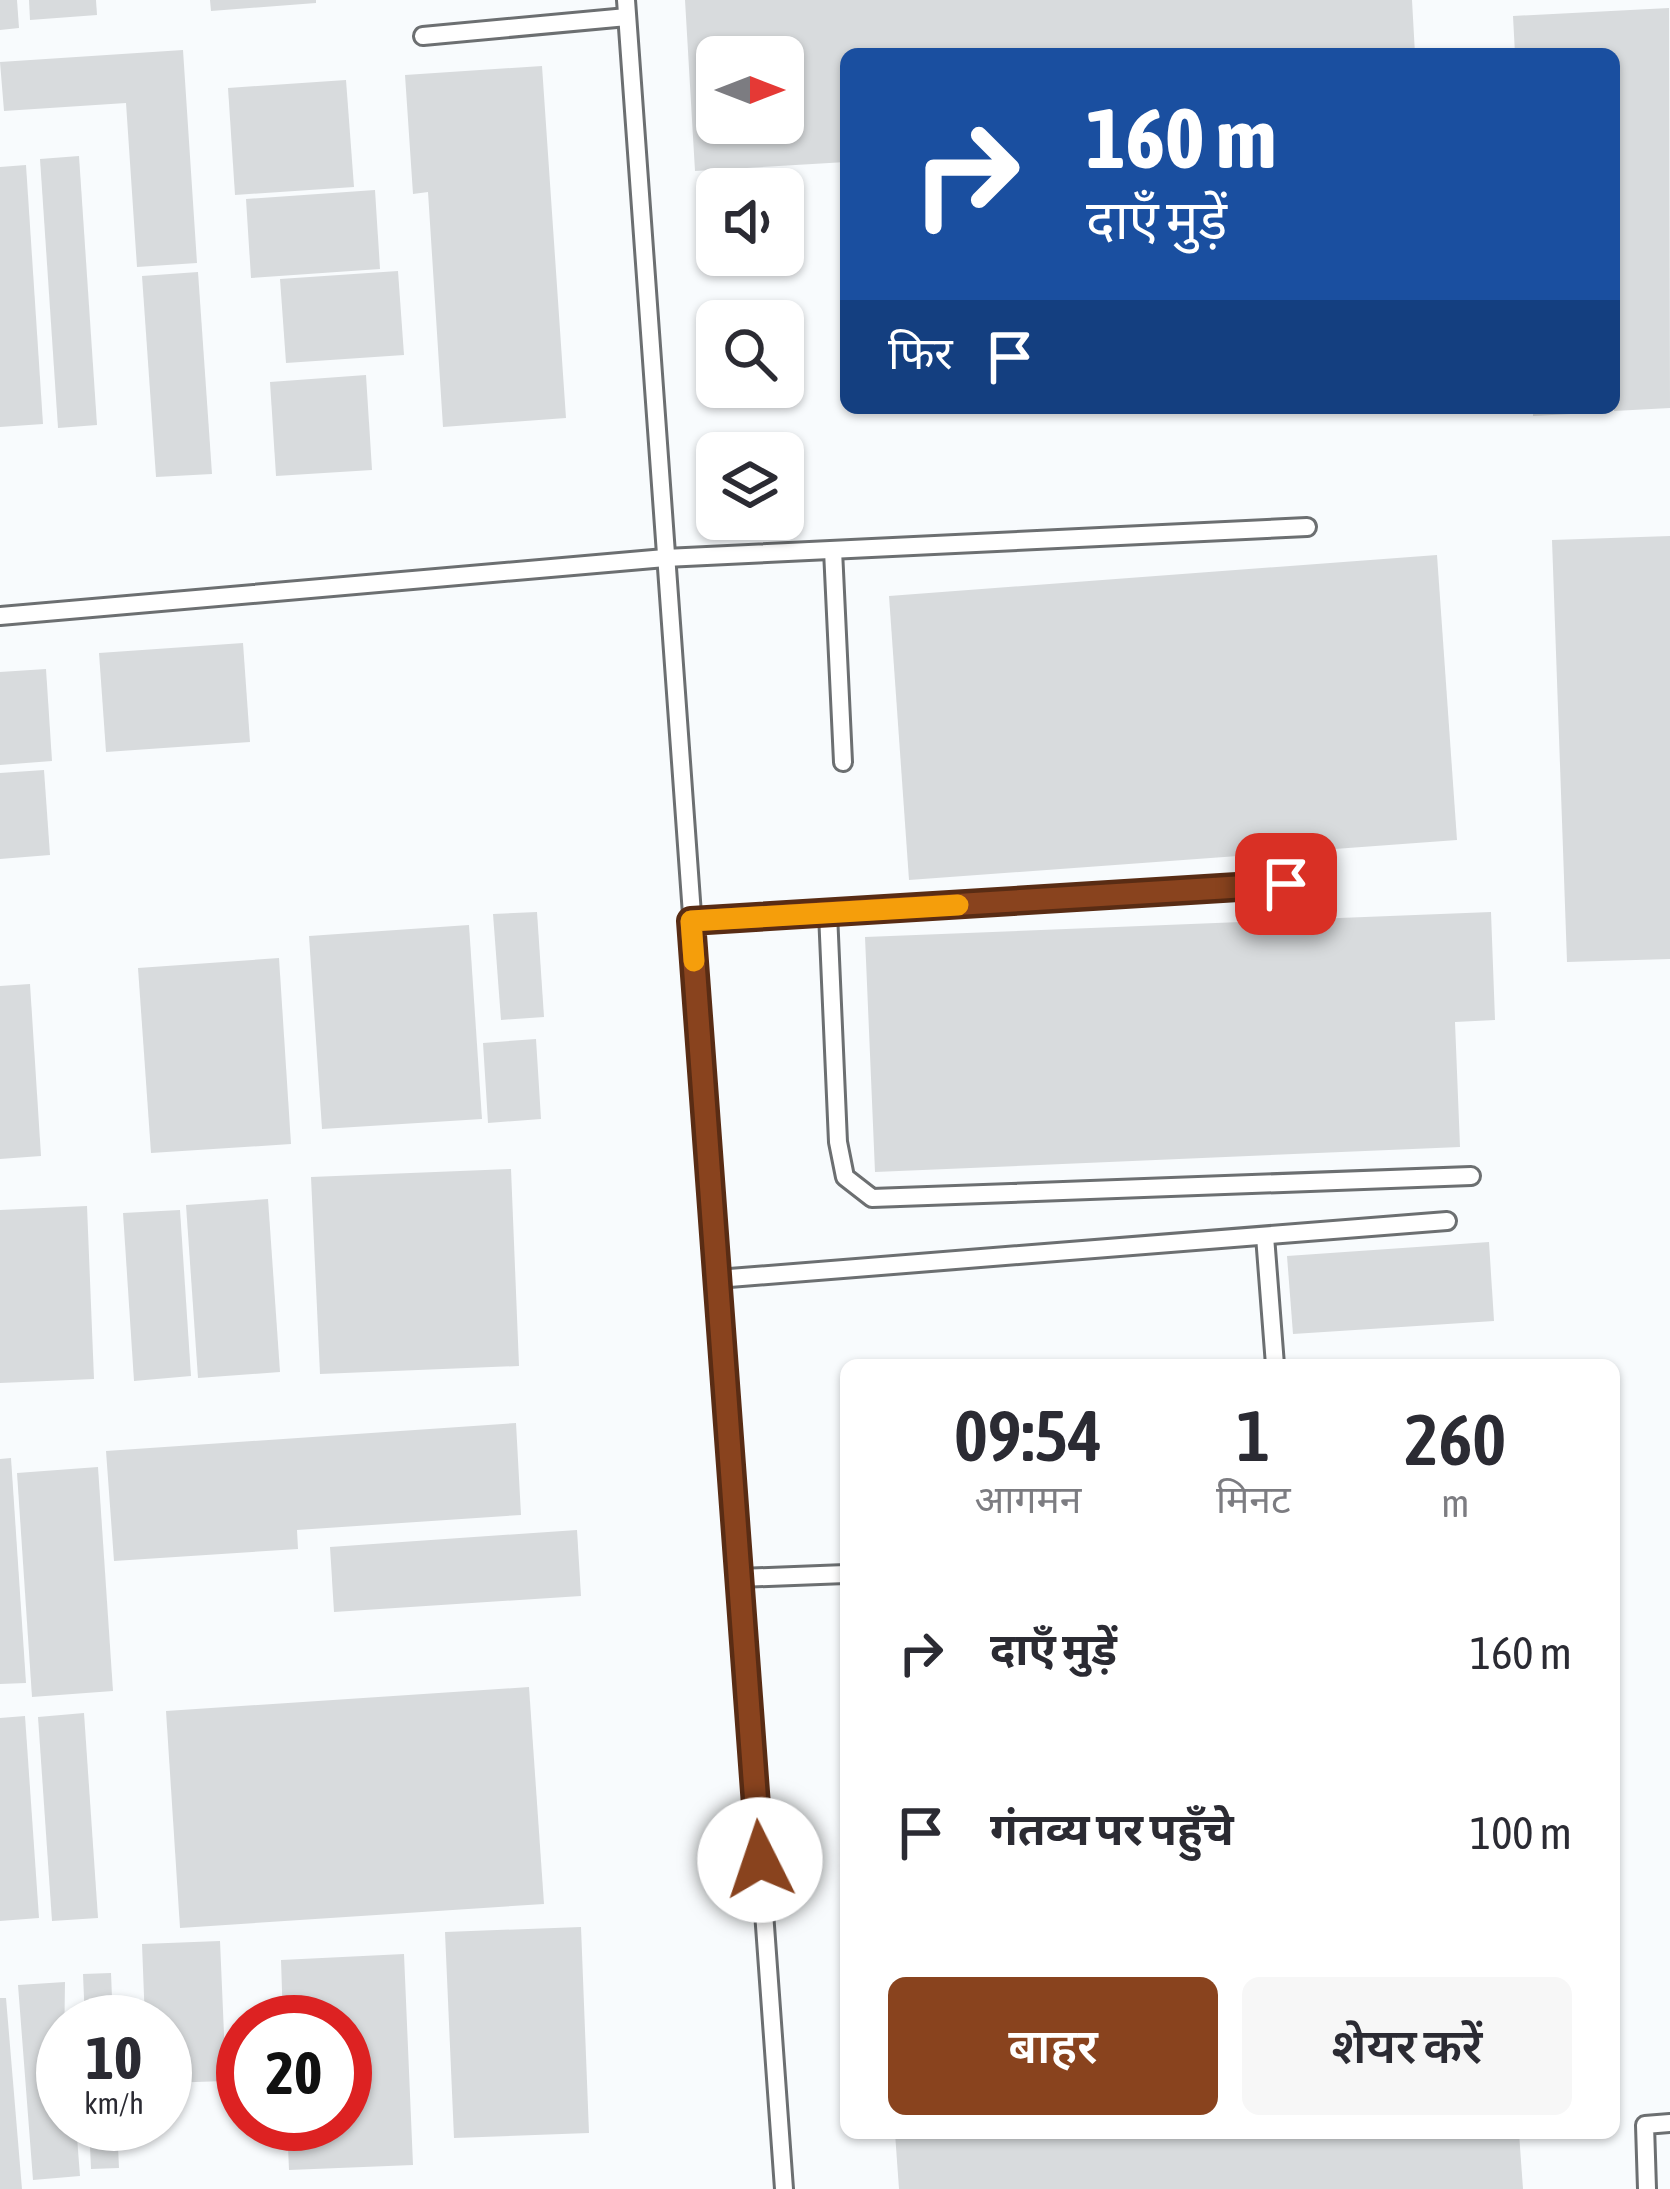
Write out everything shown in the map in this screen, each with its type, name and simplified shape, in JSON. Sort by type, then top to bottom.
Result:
[{"type":"lane","points":[[423,36],[626,8],[784,2189]]},
{"type":"lane","points":[[0,616],[664,558],[1307,527]]},
{"type":"lane","points":[[833,550],[843,762]]},
{"type":"lane","points":[[691,921],[1286,884]]},
{"type":"lane","points":[[828,913],[838,1142],[845,1177],[872,1198],[1471,1176]]},
{"type":"lane","points":[[717,1279],[1447,1221]]},
{"type":"lane","points":[[1265,1235],[1275,1359]]},
{"type":"lane","points":[[739,1578],[840,1574]]},
{"type":"lane","points":[[1647,2189],[1645,2125],[1670,2123]]},
{"type":"building","points":[[0,0],[17,0],[19,28],[0,30]]},
{"type":"building","points":[[29,0],[96,0],[97,15],[30,20]]},
{"type":"building","points":[[210,0],[316,0],[316,3],[211,11]]},
{"type":"building","points":[[685,0],[1412,0],[1415,48],[840,48],[840,162],[695,171]]},
{"type":"building","points":[[1669,8],[1670,408],[1620,411],[1620,48],[1515,48],[1513,16]]},
{"type":"building","points":[[183,50],[197,263],[137,267],[126,103],[4,111],[0,62]]},
{"type":"building","points":[[542,66],[566,418],[443,427],[428,192],[413,194],[405,75]]},
{"type":"building","points":[[346,80],[354,187],[235,195],[228,88]]},
{"type":"building","points":[[79,156],[97,425],[58,428],[40,159]]},
{"type":"building","points":[[26,165],[43,424],[0,427],[0,167]]},
{"type":"building","points":[[375,190],[380,269],[251,278],[246,199]]},
{"type":"building","points":[[398,271],[404,355],[286,363],[280,279]]},
{"type":"building","points":[[198,272],[212,474],[156,477],[142,276]]},
{"type":"building","points":[[366,375],[372,470],[276,476],[270,382]]},
{"type":"building","points":[[1670,536],[1670,959],[1567,962],[1552,540]]},
{"type":"building","points":[[1437,555],[1457,840],[909,880],[889,596]]},
{"type":"building","points":[[243,643],[250,742],[106,752],[99,653]]},
{"type":"building","points":[[46,669],[52,761],[0,765],[0,672]]},
{"type":"building","points":[[44,770],[50,855],[0,859],[0,773]]},
{"type":"building","points":[[537,912],[544,1017],[501,1020],[493,914]]},
{"type":"building","points":[[1491,912],[1495,1020],[1455,1022],[1460,1147],[875,1172],[865,937]]},
{"type":"building","points":[[469,925],[482,1119],[322,1129],[309,936]]},
{"type":"building","points":[[279,958],[291,1144],[151,1153],[138,968]]},
{"type":"building","points":[[30,984],[41,1156],[0,1159],[0,986]]},
{"type":"building","points":[[536,1039],[541,1119],[488,1123],[483,1043]]},
{"type":"building","points":[[511,1169],[519,1366],[320,1374],[311,1177]]},
{"type":"building","points":[[268,1199],[280,1372],[198,1378],[186,1205]]},
{"type":"building","points":[[87,1206],[94,1379],[0,1383],[0,1210]]},
{"type":"building","points":[[180,1210],[191,1376],[134,1381],[123,1213]]},
{"type":"building","points":[[1489,1242],[1494,1321],[1293,1334],[1287,1256]]},
{"type":"building","points":[[516,1423],[521,1515],[297,1530],[298,1549],[114,1561],[106,1451]]},
{"type":"building","points":[[11,1458],[26,1683],[0,1684],[0,1459]]},
{"type":"building","points":[[98,1467],[113,1691],[32,1697],[17,1473]]},
{"type":"building","points":[[577,1530],[581,1596],[334,1612],[330,1547]]},
{"type":"building","points":[[529,1687],[544,1904],[180,1928],[166,1711]]},
{"type":"building","points":[[84,1713],[98,1918],[52,1921],[38,1717]]},
{"type":"building","points":[[25,1716],[39,1918],[0,1921],[0,1718]]},
{"type":"building","points":[[581,1927],[589,2133],[454,2138],[445,1932]]},
{"type":"building","points":[[220,1941],[222,1995],[216,1995],[216,2081],[192,2082],[192,1995],[144,1995],[142,1944]]},
{"type":"building","points":[[404,1954],[413,2165],[289,2170],[288,2151],[372,2151],[372,1995],[282,1995],[281,1960]]},
{"type":"building","points":[[111,1973],[112,1995],[84,1995],[83,1974]]},
{"type":"building","points":[[65,1982],[65,1995],[36,1995],[36,2151],[78,2151],[80,2176],[33,2180],[18,1985]]},
{"type":"building","points":[[0,1998],[6,1998],[22,2189],[0,2189]]},
{"type":"building","points":[[895,2139],[1519,2139],[1523,2189],[899,2189]]},
{"type":"building","points":[[90,2151],[118,2151],[119,2168],[91,2169]]},
{"type":"slow traffic","points":[[694,961],[691,921],[958,905]]},
{"type":"route","points":[[760,1860],[691,921],[1286,884]]}]
